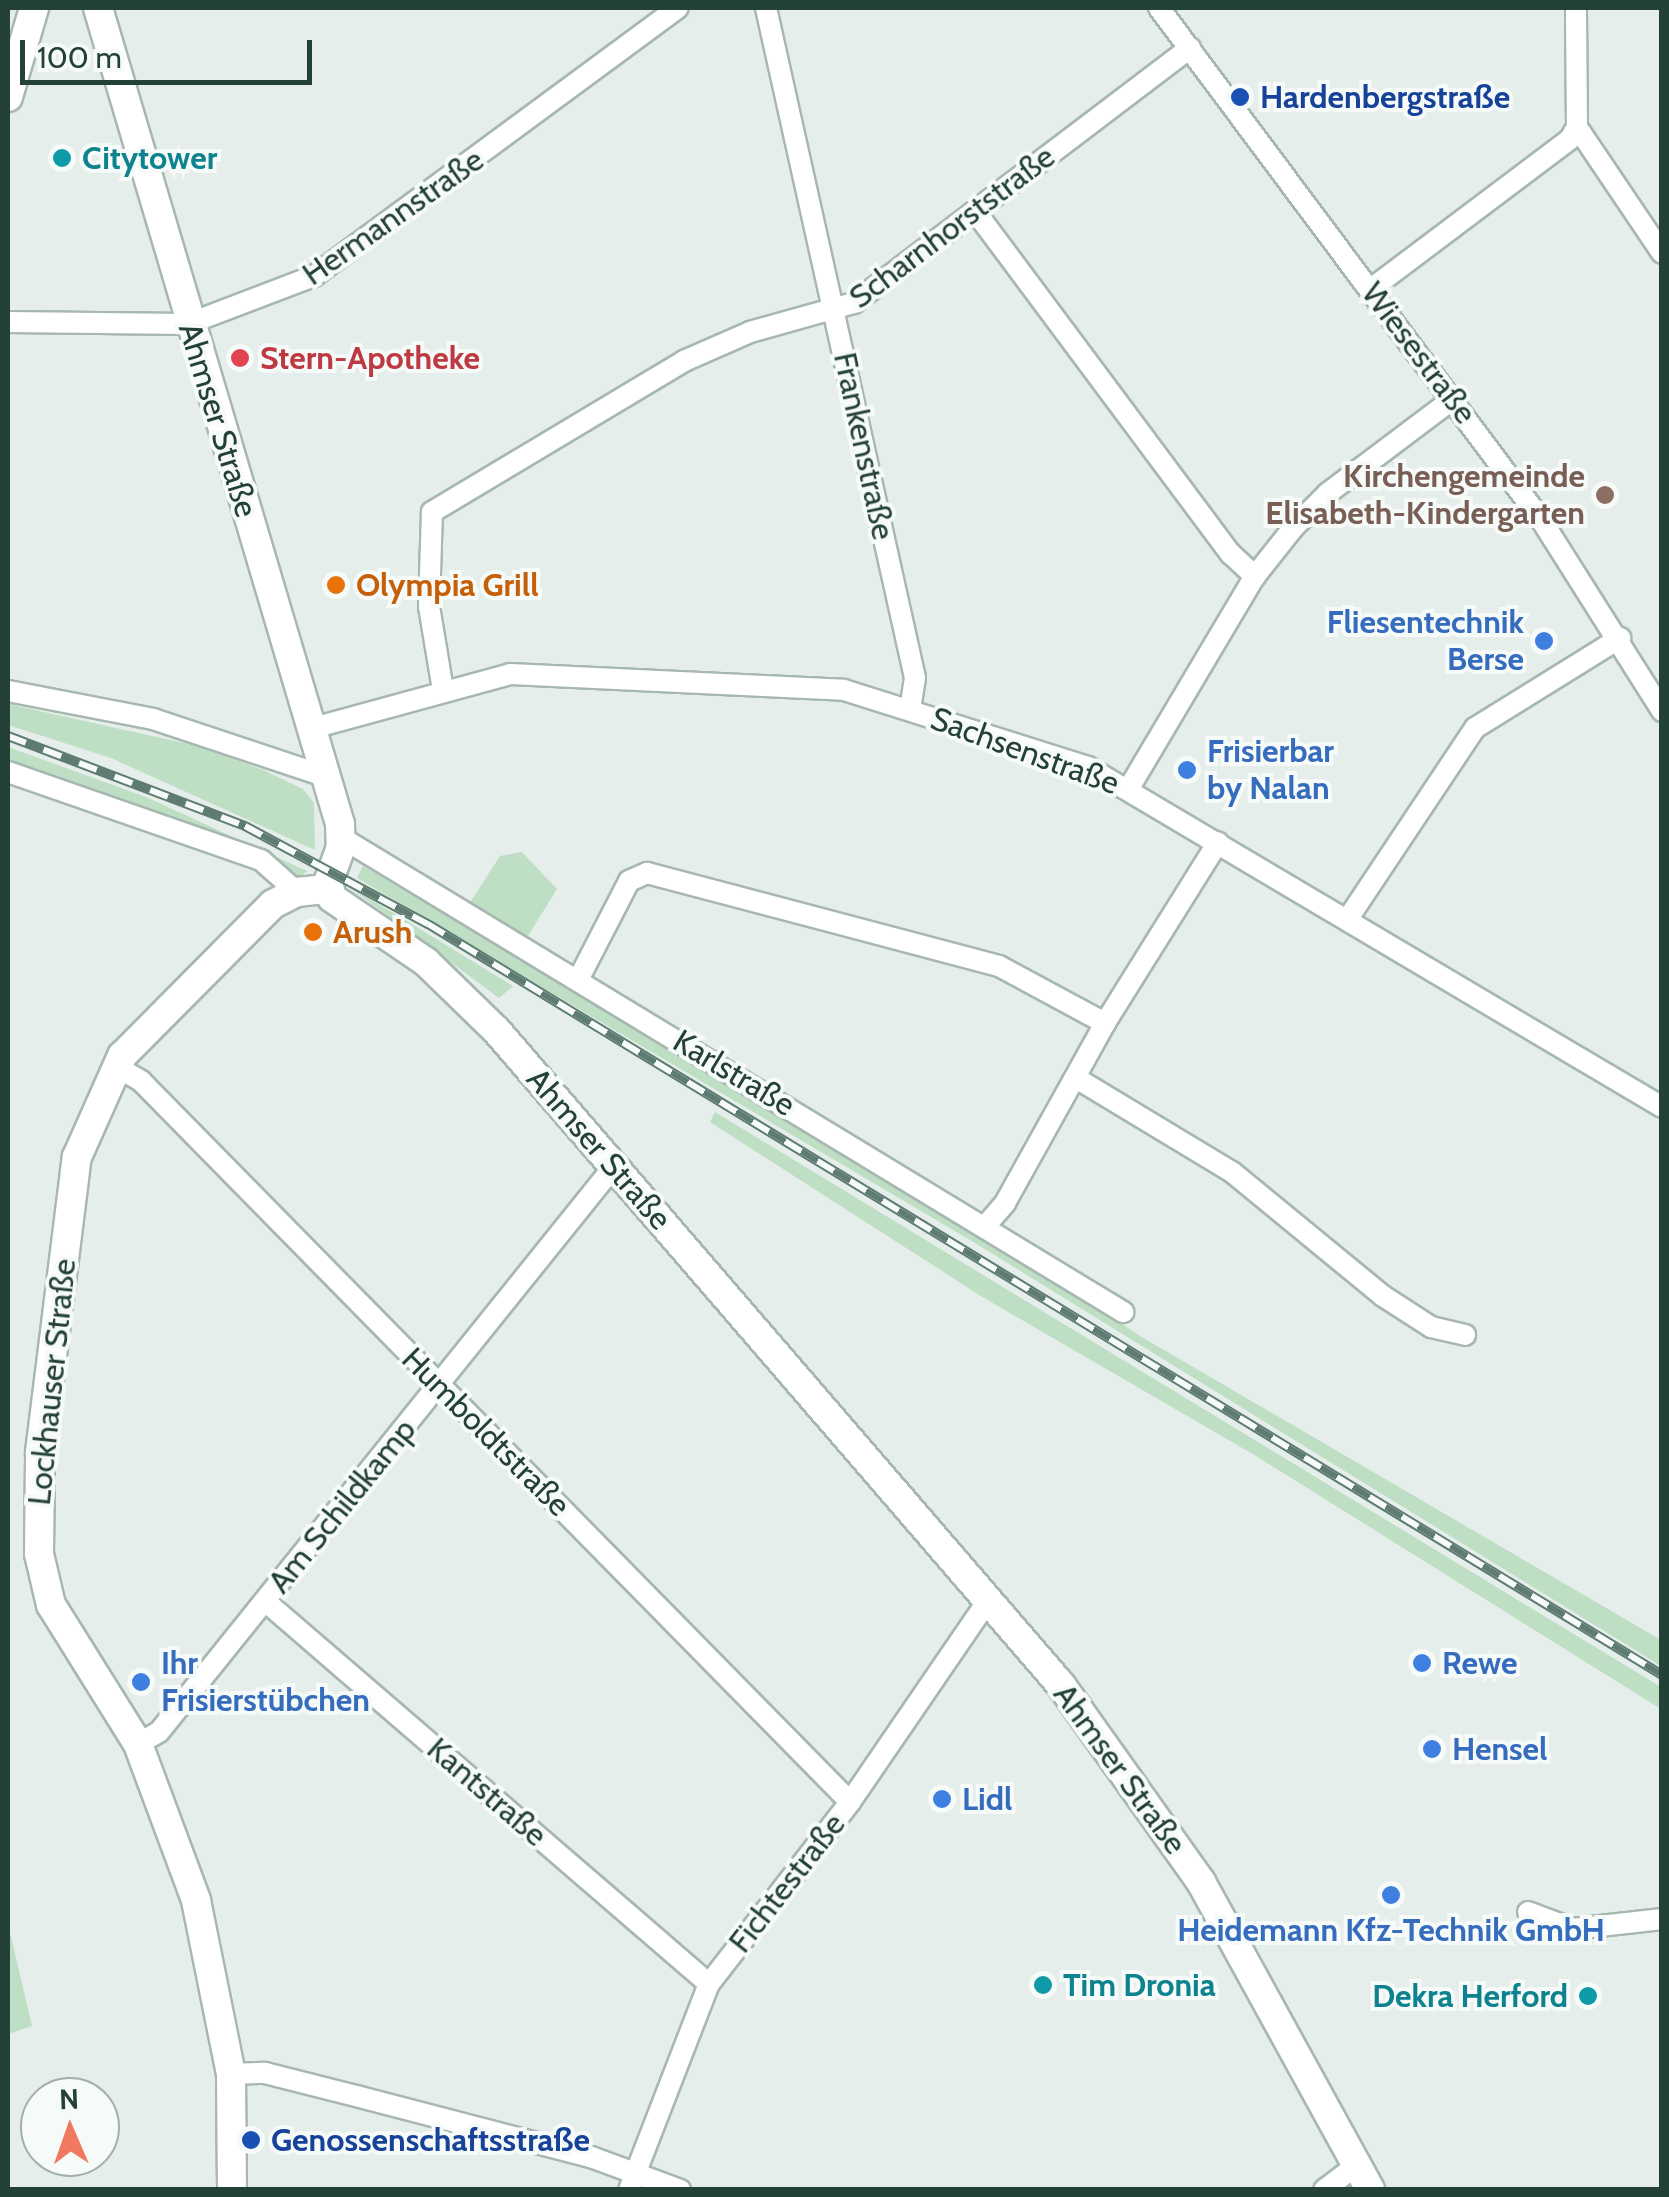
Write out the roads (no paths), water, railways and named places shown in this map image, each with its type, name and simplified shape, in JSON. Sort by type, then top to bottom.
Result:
[{"type":"street","points":[[8,97],[34,8]]},
{"type":"street","points":[[28,38],[51,8]]},
{"type":"street","name":"Ahmser Straße","points":[[98,8],[188,324],[327,777],[342,838],[327,890],[464,996],[989,1599],[1078,1708],[1194,1872],[1363,2178]]},
{"type":"street","name":"Hermannstraße","points":[[8,322],[188,324],[314,276],[678,8]]},
{"type":"street","name":"Frankenstraße","points":[[766,8],[915,678],[910,709]]},
{"type":"street","name":"Wiesestraße","points":[[1159,8],[1454,398],[1620,638],[1662,711]]},
{"type":"street","points":[[1371,289],[1570,139],[1577,127],[1576,8]]},
{"type":"street","name":"Scharnhorststraße","points":[[443,690],[429,606],[432,512],[684,361],[750,332],[835,313],[1190,48]]},
{"type":"street","points":[[1577,127],[1662,253]]},
{"type":"street","points":[[975,211],[1231,554],[1256,576]]},
{"type":"street","points":[[1129,788],[1256,576],[1328,493],[1454,398]]},
{"type":"street","points":[[1347,920],[1475,728],[1620,638]]},
{"type":"street","name":"Sachsenstraße","points":[[313,728],[510,674],[804,684],[910,709],[1042,750],[1129,788],[1662,1108]]},
{"type":"street","points":[[8,692],[152,720],[327,777]]},
{"type":"street","points":[[8,772],[261,860],[296,892],[327,890]]},
{"type":"street","name":"Karlstraße","points":[[342,838],[986,1224],[1123,1312]]},
{"type":"street","points":[[986,1224],[1218,842]]},
{"type":"street","points":[[578,980],[629,881],[647,874],[998,966],[1105,1023]]},
{"type":"street","name":"Lockhauser Straße","points":[[232,2190],[231,2074],[196,1900],[148,1738],[58,1622],[39,1554],[40,1452],[77,1157],[117,1066],[128,1046],[273,904],[296,892]]},
{"type":"street","name":"Humboldtstraße","points":[[117,1066],[141,1081],[850,1802]]},
{"type":"street","points":[[1076,1078],[1232,1172],[1383,1296],[1432,1326],[1465,1334]]},
{"type":"street","name":"Am Schildkamp","points":[[148,1738],[266,1601],[614,1166]]},
{"type":"street","name":"Fichtestraße","points":[[632,2181],[709,1984],[850,1802],[989,1599]]},
{"type":"street","name":"Kantstraße","points":[[266,1601],[709,1984]]},
{"type":"street","points":[[1528,1912],[1573,1929],[1662,1918]]},
{"type":"street","points":[[231,2074],[279,2076],[632,2181],[680,2190]]},
{"type":"street","points":[[1324,2190],[1363,2178]]},
{"type":"railway","points":[[8,736],[245,826],[428,924],[1662,1675]]},
{"type":"place","name":"Hardenbergstraße","points":[[1240,97]]},
{"type":"place","name":"Citytower","points":[[62,158]]},
{"type":"place","name":"Stern-Apotheke","points":[[240,358]]},
{"type":"place","name":"Kirchengemeinde Elisabeth-Kindergarten","points":[[1605,495]]},
{"type":"place","name":"Olympia Grill","points":[[336,585]]},
{"type":"place","name":"Fliesentechnik Berse","points":[[1544,641]]},
{"type":"place","name":"Frisierbar by Nalan","points":[[1187,770]]},
{"type":"place","name":"Arush","points":[[313,932]]},
{"type":"place","name":"Rewe","points":[[1422,1663]]},
{"type":"place","name":"Ihr Frisierstübchen","points":[[141,1682]]},
{"type":"place","name":"Hensel","points":[[1432,1749]]},
{"type":"place","name":"Lidl","points":[[942,1799]]},
{"type":"place","name":"Heidemann Kfz-Technik GmbH","points":[[1391,1895]]},
{"type":"place","name":"Tim Dronia","points":[[1043,1985]]},
{"type":"place","name":"Dekra Herford","points":[[1588,1996]]},
{"type":"place","name":"Genossenschaftsstraße","points":[[251,2140]]}]
